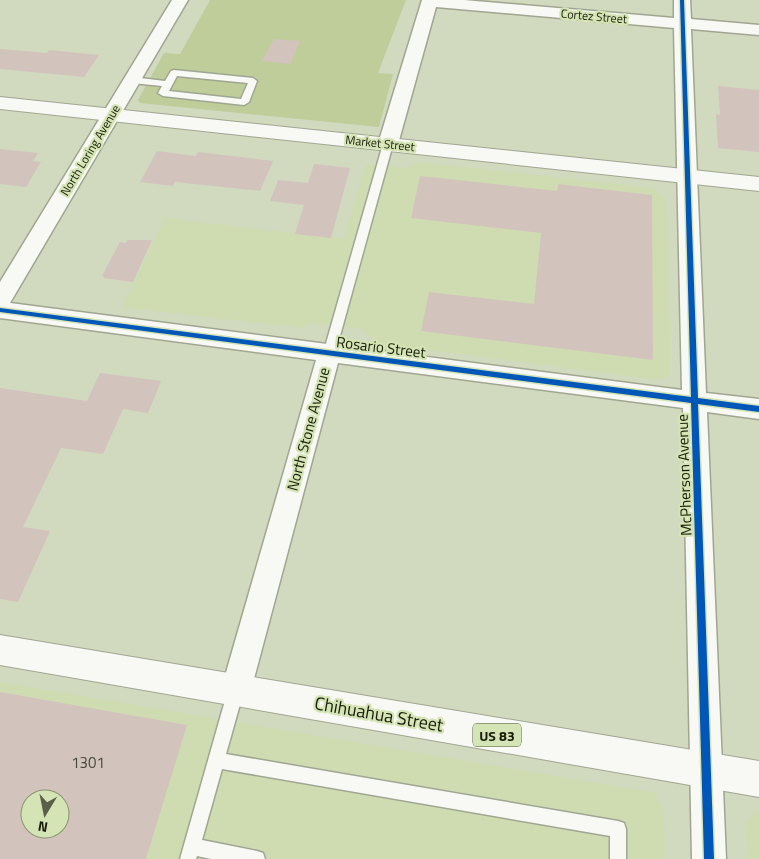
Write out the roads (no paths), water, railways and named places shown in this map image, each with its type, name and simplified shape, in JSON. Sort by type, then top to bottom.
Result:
[{"type":"street","name":"North Loring Avenue","points":[[0,301],[180,0]]},
{"type":"street","name":"Cortez Street","points":[[430,1],[682,11],[759,30]]},
{"type":"street","name":"North Stone Avenue","points":[[388,144],[430,1]]},
{"type":"street","name":"McPherson Avenue","points":[[682,11],[696,401],[709,859]]},
{"type":"street","name":"Market Street","points":[[0,103],[759,184]]},
{"type":"street","name":"Rosario Street","points":[[0,310],[759,409]]},
{"type":"street","name":"North Stone Avenue","points":[[236,690],[329,354]]},
{"type":"street","name":"Chihuahua Street","points":[[0,650],[759,779]]},
{"type":"lane","points":[[174,73],[253,81],[244,102],[163,93],[169,84],[174,73]]},
{"type":"lane","points":[[132,80],[169,84]]},
{"type":"lane","name":"North Stone Avenue","points":[[329,354],[388,144]]},
{"type":"lane","name":"North Stone Avenue","points":[[190,853],[236,690]]},
{"type":"lane","points":[[216,760],[618,830],[618,859]]},
{"type":"lane","points":[[190,853],[257,859]]}]
